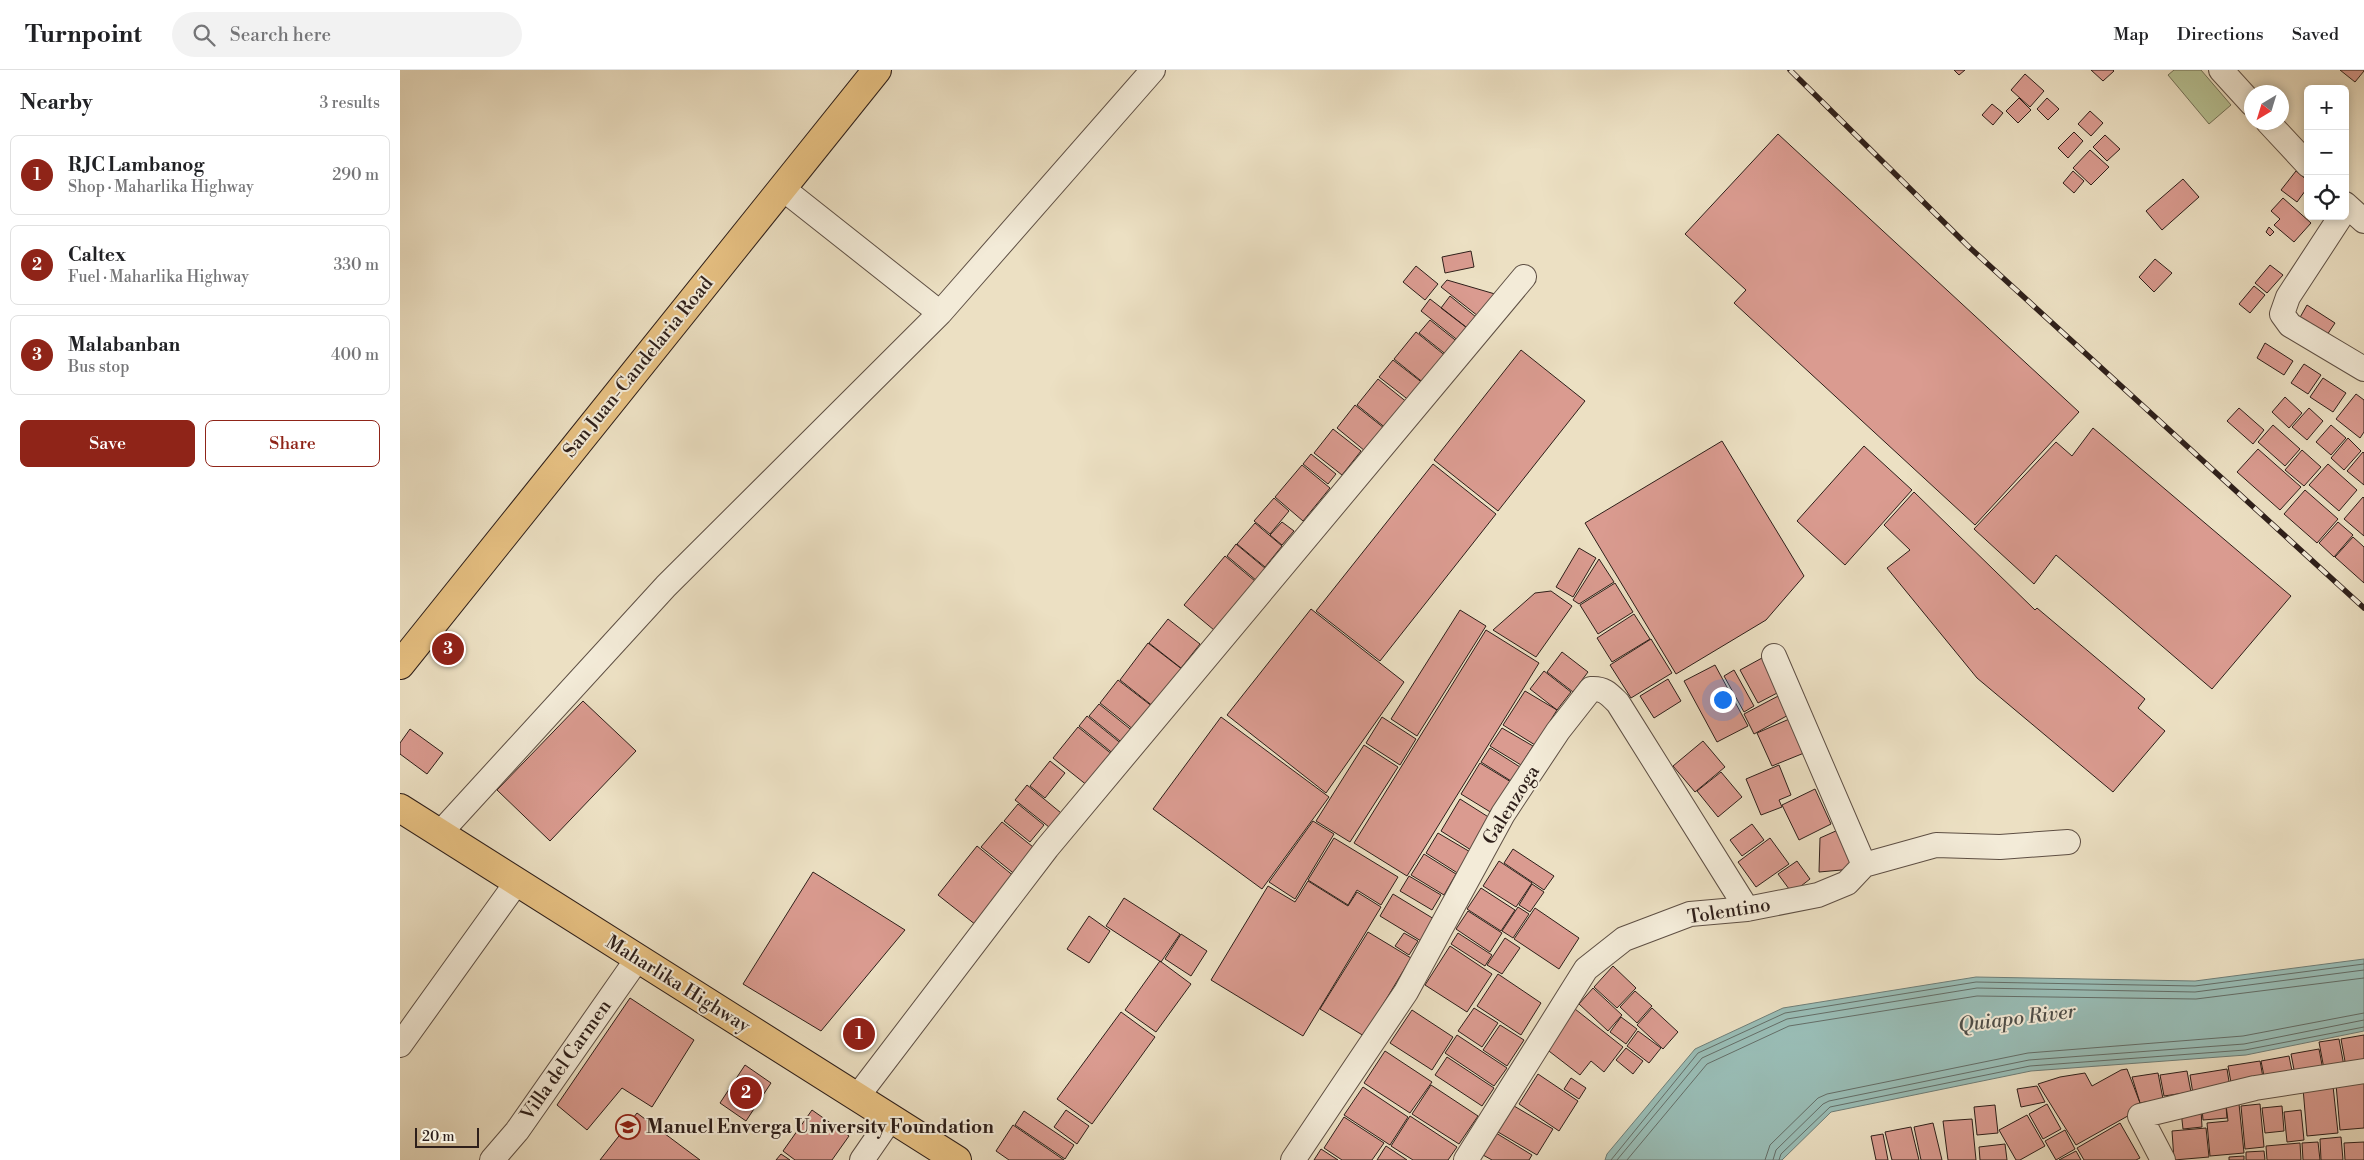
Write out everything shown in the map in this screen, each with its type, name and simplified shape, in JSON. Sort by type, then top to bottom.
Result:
[{"type":"main road","name":"San Juan-Candelaria Road","points":[[400,665],[876,70]]},
{"type":"main road","name":"Maharlika Highway","points":[[400,808],[956,1160]]},
{"type":"street","points":[[440,833],[666,586],[940,314],[1153,70]]},
{"type":"street","points":[[2221,70],[2244,95]]},
{"type":"street","points":[[2275,130],[2304,161]]},
{"type":"street","points":[[782,188],[940,314]]},
{"type":"street","points":[[2343,220],[2288,297],[2282,314],[2290,326],[2364,369]]},
{"type":"street","points":[[857,1097],[1047,848],[1524,277]]},
{"type":"street","points":[[1774,656],[1864,864],[1936,845],[2000,847],[2068,842]]},
{"type":"street","name":"Galenzoga","points":[[1293,1160],[1406,992],[1503,814],[1558,731],[1591,689],[1599,688],[1606,691],[1618,703],[1747,909]]},
{"type":"street","name":"Tolentino","points":[[1466,1160],[1586,969],[1624,939],[1690,914],[1747,909],[1818,895],[1847,883],[1864,864]]},
{"type":"street","points":[[400,1045],[517,882]]},
{"type":"street","name":"Villa del Carmen","points":[[492,1160],[517,1131],[638,958]]},
{"type":"street","points":[[2163,1160],[2140,1116],[2255,1088],[2364,1071]]},
{"type":"street","points":[[862,1160],[891,1118]]},
{"type":"green space","points":[[2174,70],[2201,70],[2231,105],[2209,124],[2168,75]]},
{"type":"water","name":"Quiapo River","points":[[2364,959],[2364,1031],[2246,1055],[2031,1071],[1831,1112],[1782,1160],[1605,1160],[1607,1154],[1695,1049],[1783,1008],[1976,977],[2195,981]]},
{"type":"building","points":[[1954,70],[1965,70],[1959,75]]},
{"type":"building","points":[[2091,70],[2113,70],[2114,71],[2103,81]]},
{"type":"building","points":[[2340,70],[2364,70],[2364,71],[2355,82]]},
{"type":"building","points":[[2025,74],[2044,91],[2030,107],[2011,90]]},
{"type":"building","points":[[2019,98],[2031,110],[2018,123],[2006,111]]},
{"type":"building","points":[[2047,98],[2059,109],[2048,120],[2037,109]]},
{"type":"building","points":[[1992,104],[2003,113],[1993,125],[1982,115]]},
{"type":"building","points":[[2090,111],[2103,123],[2091,136],[2078,124]]},
{"type":"building","points":[[2074,132],[2083,141],[2068,158],[2058,148]]},
{"type":"building","points":[[1778,134],[2079,412],[1975,525],[1734,303],[1746,290],[1685,234]]},
{"type":"building","points":[[2105,135],[2120,149],[2107,161],[2093,147]]},
{"type":"building","points":[[2090,150],[2109,167],[2091,185],[2073,168]]},
{"type":"building","points":[[2073,171],[2084,181],[2074,193],[2063,183]]},
{"type":"building","points":[[2296,171],[2304,178],[2304,192],[2297,202],[2281,190]]},
{"type":"building","points":[[2183,179],[2199,197],[2162,230],[2146,211]]},
{"type":"building","points":[[2283,198],[2304,217],[2304,220],[2311,223],[2294,242],[2274,225],[2280,219],[2271,211]]},
{"type":"building","points":[[2269,227],[2274,232],[2270,236],[2266,232]]},
{"type":"building","points":[[1471,251],[1474,267],[1445,273],[1442,257]]},
{"type":"building","points":[[2155,259],[2172,273],[2154,292],[2139,277]]},
{"type":"building","points":[[2270,265],[2283,275],[2267,293],[2255,283]]},
{"type":"building","points":[[1416,266],[1438,284],[1425,300],[1403,282]]},
{"type":"building","points":[[1447,280],[1495,294],[1478,316],[1441,287]]},
{"type":"building","points":[[2254,286],[2265,295],[2250,313],[2239,304]]},
{"type":"building","points":[[1450,296],[1476,317],[1467,328],[1441,308]]},
{"type":"building","points":[[1430,299],[1470,330],[1460,342],[1421,311]]},
{"type":"building","points":[[2307,305],[2335,323],[2325,338],[2298,321]]},
{"type":"building","points":[[1430,320],[1459,343],[1448,356],[1419,333]]},
{"type":"building","points":[[1416,332],[1447,357],[1425,384],[1394,359]]},
{"type":"building","points":[[2265,343],[2293,361],[2284,375],[2257,358]]},
{"type":"building","points":[[1521,350],[1585,401],[1498,511],[1434,460]]},
{"type":"building","points":[[1393,360],[1424,384],[1410,401],[1379,377]]},
{"type":"building","points":[[2304,364],[2321,375],[2308,394],[2291,383]]},
{"type":"building","points":[[2323,378],[2346,393],[2333,412],[2310,397]]},
{"type":"building","points":[[1378,379],[1408,403],[1387,429],[1357,405]]},
{"type":"building","points":[[2356,394],[2364,400],[2364,432],[2360,438],[2336,419]]},
{"type":"building","points":[[2285,397],[2302,413],[2289,428],[2272,412]]},
{"type":"building","points":[[1355,405],[1384,428],[1365,451],[1337,428]]},
{"type":"building","points":[[2239,408],[2264,430],[2253,444],[2227,421]]},
{"type":"building","points":[[2309,408],[2323,421],[2307,440],[2292,427]]},
{"type":"building","points":[[2273,425],[2300,449],[2285,466],[2258,442]]},
{"type":"building","points":[[2331,425],[2346,438],[2331,455],[2316,442]]},
{"type":"building","points":[[2093,428],[2291,596],[2212,689],[2056,555],[2034,584],[1974,529],[2056,442],[2072,456]]},
{"type":"building","points":[[1333,429],[1361,451],[1342,475],[1314,453]]},
{"type":"building","points":[[2348,438],[2361,451],[2344,470],[2331,458]]},
{"type":"building","points":[[1722,441],[1804,576],[1766,620],[1676,674],[1585,523]]},
{"type":"building","points":[[1864,446],[1912,490],[1845,565],[1797,521]]},
{"type":"building","points":[[2258,449],[2301,487],[2280,510],[2237,472]]},
{"type":"building","points":[[2302,450],[2321,467],[2304,486],[2285,470]]},
{"type":"building","points":[[2364,453],[2364,485],[2347,471]]},
{"type":"building","points":[[1311,454],[1336,474],[1328,484],[1303,464]]},
{"type":"building","points":[[1433,464],[1496,514],[1380,661],[1316,611]]},
{"type":"building","points":[[2328,464],[2357,490],[2339,511],[2309,485]]},
{"type":"building","points":[[1302,465],[1330,488],[1303,521],[1275,497]]},
{"type":"building","points":[[2305,490],[2338,519],[2317,543],[2284,514]]},
{"type":"building","points":[[1914,492],[2035,610],[2037,608],[2145,699],[2138,708],[2165,731],[2113,792],[1977,678],[1887,568],[1910,550],[1884,525]]},
{"type":"building","points":[[1274,498],[1289,511],[1270,534],[1254,521]]},
{"type":"building","points":[[2364,498],[2364,536],[2344,519]]},
{"type":"building","points":[[1282,522],[1294,531],[1282,545],[1270,535]]},
{"type":"building","points":[[2338,522],[2353,535],[2334,557],[2319,543]]},
{"type":"building","points":[[1255,523],[1282,546],[1265,567],[1237,544]]},
{"type":"building","points":[[2353,537],[2364,547],[2364,583],[2335,557]]},
{"type":"building","points":[[1236,544],[1266,569],[1257,581],[1227,556]]},
{"type":"building","points":[[1579,548],[1596,558],[1573,597],[1556,587]]},
{"type":"building","points":[[1225,556],[1255,581],[1214,630],[1184,605]]},
{"type":"building","points":[[1599,559],[1614,582],[1579,604],[1573,600]]},
{"type":"building","points":[[1615,583],[1633,612],[1598,634],[1580,605]]},
{"type":"building","points":[[1551,591],[1572,606],[1536,657],[1493,630],[1535,593]]},
{"type":"building","points":[[1311,609],[1404,682],[1326,793],[1227,715]]},
{"type":"building","points":[[1460,610],[1486,626],[1417,736],[1391,719]]},
{"type":"building","points":[[1634,614],[1650,639],[1612,662],[1597,638]]},
{"type":"building","points":[[1168,619],[1200,644],[1181,668],[1149,643]]},
{"type":"building","points":[[1486,630],[1539,663],[1407,876],[1354,843]]},
{"type":"building","points":[[1651,639],[1672,673],[1631,698],[1610,665]]},
{"type":"building","points":[[1148,643],[1183,670],[1154,707],[1120,680]]},
{"type":"building","points":[[1562,652],[1588,672],[1573,692],[1547,672]]},
{"type":"building","points":[[1762,658],[1781,691],[1758,703],[1740,670]]},
{"type":"building","points":[[1715,665],[1748,726],[1717,742],[1684,681]]},
{"type":"building","points":[[1734,670],[1754,706],[1744,712],[1724,676]]},
{"type":"building","points":[[1544,671],[1571,692],[1557,710],[1530,689]]},
{"type":"building","points":[[1668,679],[1681,701],[1654,718],[1640,696]]},
{"type":"building","points":[[1118,680],[1153,707],[1134,730],[1100,703]]},
{"type":"building","points":[[1525,691],[1557,710],[1535,745],[1503,725]]},
{"type":"building","points":[[1782,694],[1792,713],[1754,734],[1744,714]]},
{"type":"building","points":[[583,701],[636,751],[550,841],[497,790]]},
{"type":"building","points":[[1099,704],[1134,732],[1125,745],[1089,716]]},
{"type":"building","points":[[1087,716],[1123,745],[1115,755],[1079,726]]},
{"type":"building","points":[[1221,717],[1329,797],[1262,889],[1153,809]]},
{"type":"building","points":[[1382,717],[1416,739],[1400,765],[1366,743]]},
{"type":"building","points":[[1794,717],[1809,751],[1772,766],[1757,733]]},
{"type":"building","points":[[1078,727],[1113,755],[1088,786],[1053,758]]},
{"type":"building","points":[[1502,728],[1533,746],[1521,765],[1490,746]]},
{"type":"building","points":[[410,729],[443,753],[427,774],[400,754],[400,743]]},
{"type":"building","points":[[1703,741],[1725,767],[1695,792],[1673,766]]},
{"type":"building","points":[[1364,745],[1398,767],[1350,842],[1316,821]]},
{"type":"building","points":[[1490,748],[1520,767],[1511,781],[1481,762]]},
{"type":"building","points":[[1050,761],[1065,773],[1045,798],[1030,786]]},
{"type":"building","points":[[1480,763],[1511,782],[1492,813],[1461,794]]},
{"type":"building","points":[[1779,765],[1791,795],[1779,800],[1782,807],[1761,815],[1746,779]]},
{"type":"building","points":[[1721,772],[1742,797],[1718,817],[1697,791]]},
{"type":"building","points":[[1027,785],[1066,817],[1054,831],[1015,800]]},
{"type":"building","points":[[1815,789],[1831,824],[1799,840],[1782,805]]},
{"type":"building","points":[[1460,799],[1490,818],[1471,850],[1441,831]]},
{"type":"building","points":[[1018,804],[1044,825],[1030,842],[1004,821]]},
{"type":"building","points":[[1313,821],[1334,834],[1295,899],[1269,882]]},
{"type":"building","points":[[1002,822],[1038,851],[1017,876],[981,847]]},
{"type":"building","points":[[1752,824],[1764,840],[1742,856],[1730,840]]},
{"type":"building","points":[[1838,830],[1853,869],[1819,872],[1820,838]]},
{"type":"building","points":[[1438,833],[1472,853],[1459,874],[1426,853]]},
{"type":"building","points":[[1334,838],[1398,877],[1381,905],[1357,890],[1348,905],[1308,880]]},
{"type":"building","points":[[1770,838],[1789,864],[1756,887],[1738,862]]},
{"type":"building","points":[[977,846],[1015,877],[976,925],[938,895]]},
{"type":"building","points":[[1513,849],[1554,876],[1544,890],[1504,863]]},
{"type":"building","points":[[1424,854],[1456,874],[1444,895],[1411,875]]},
{"type":"building","points":[[1499,861],[1532,883],[1516,907],[1483,886]]},
{"type":"building","points":[[1797,861],[1810,879],[1792,893],[1778,874]]},
{"type":"building","points":[[813,872],[905,930],[821,1031],[743,984]]},
{"type":"building","points":[[1409,876],[1441,895],[1432,910],[1400,891]]},
{"type":"building","points":[[1308,881],[1348,906],[1357,892],[1381,907],[1303,1036],[1211,980],[1268,886],[1295,902]]},
{"type":"building","points":[[1532,884],[1544,892],[1530,912],[1519,905]]},
{"type":"building","points":[[1481,888],[1515,910],[1501,931],[1467,909]]},
{"type":"building","points":[[1393,894],[1434,919],[1421,941],[1380,916]]},
{"type":"building","points":[[1124,898],[1180,934],[1161,962],[1106,926]]},
{"type":"building","points":[[1518,907],[1529,914],[1513,938],[1502,931]]},
{"type":"building","points":[[1535,908],[1579,938],[1559,969],[1514,939]]},
{"type":"building","points":[[1468,911],[1502,933],[1490,952],[1456,929]]},
{"type":"building","points":[[1089,916],[1110,931],[1089,963],[1067,949]]},
{"type":"building","points":[[1368,932],[1411,958],[1364,1036],[1320,1009]]},
{"type":"building","points":[[1404,933],[1418,941],[1409,955],[1395,946]]},
{"type":"building","points":[[1458,933],[1492,955],[1485,966],[1451,944]]},
{"type":"building","points":[[1181,934],[1207,951],[1191,976],[1165,959]]},
{"type":"building","points":[[1505,938],[1520,948],[1502,974],[1487,965]]},
{"type":"building","points":[[1450,946],[1492,974],[1467,1012],[1425,985]]},
{"type":"building","points":[[1160,961],[1191,984],[1156,1032],[1125,1010]]},
{"type":"building","points":[[1613,966],[1636,988],[1617,1008],[1594,987]]},
{"type":"building","points":[[1498,974],[1541,1003],[1521,1035],[1477,1006]]},
{"type":"building","points":[[1593,988],[1622,1015],[1608,1031],[1579,1004]]},
{"type":"building","points":[[1635,991],[1652,1006],[1637,1023],[1620,1007]]},
{"type":"building","points":[[630,998],[694,1040],[652,1107],[622,1088],[587,1130],[557,1105]]},
{"type":"building","points":[[1474,1008],[1498,1023],[1482,1047],[1458,1031]]},
{"type":"building","points":[[1652,1008],[1678,1032],[1663,1049],[1637,1025]]},
{"type":"building","points":[[1575,1009],[1623,1047],[1604,1072],[1591,1061],[1580,1075],[1545,1048]]},
{"type":"building","points":[[1412,1010],[1453,1037],[1432,1070],[1390,1043]]},
{"type":"building","points":[[1121,1012],[1155,1037],[1092,1124],[1057,1099]]},
{"type":"building","points":[[1621,1017],[1637,1029],[1626,1044],[1610,1032]]},
{"type":"building","points":[[1500,1025],[1524,1040],[1507,1066],[1483,1050]]},
{"type":"building","points":[[1638,1031],[1661,1048],[1649,1063],[1627,1046]]},
{"type":"building","points":[[1457,1035],[1507,1068],[1494,1086],[1445,1053]]},
{"type":"building","points":[[2364,1035],[2364,1064],[2346,1067],[2341,1039]]},
{"type":"building","points":[[2339,1039],[2344,1066],[2324,1069],[2319,1042]]},
{"type":"building","points":[[1626,1048],[1643,1061],[1633,1074],[1616,1060]]},
{"type":"building","points":[[2319,1049],[2323,1070],[2295,1075],[2291,1054]]},
{"type":"building","points":[[1385,1051],[1432,1082],[1410,1113],[1364,1083]]},
{"type":"building","points":[[2289,1056],[2293,1076],[2265,1081],[2261,1061]]},
{"type":"building","points":[[1447,1057],[1494,1088],[1482,1106],[1435,1075]]},
{"type":"building","points":[[2260,1061],[2264,1083],[2232,1088],[2228,1066]]},
{"type":"building","points":[[745,1065],[771,1083],[746,1121],[720,1103]]},
{"type":"building","points":[[2127,1069],[2142,1108],[2076,1145],[2038,1084],[2060,1077],[2085,1073],[2092,1086],[2121,1070]]},
{"type":"building","points":[[2227,1069],[2230,1088],[2193,1094],[2190,1075]]},
{"type":"building","points":[[2187,1071],[2191,1092],[2164,1096],[2160,1075]]},
{"type":"building","points":[[2158,1073],[2163,1099],[2140,1103],[2132,1077]]},
{"type":"building","points":[[1538,1074],[1578,1101],[1559,1131],[1519,1104]]},
{"type":"building","points":[[1571,1078],[1586,1088],[1579,1099],[1564,1089]]},
{"type":"building","points":[[2364,1082],[2364,1128],[2340,1130],[2336,1084]]},
{"type":"building","points":[[1431,1085],[1478,1116],[1459,1144],[1412,1114]]},
{"type":"building","points":[[2037,1086],[2045,1102],[2021,1107],[2017,1089]]},
{"type":"building","points":[[2333,1086],[2338,1133],[2307,1136],[2303,1088]]},
{"type":"building","points":[[1363,1087],[1408,1117],[1390,1145],[1344,1115]]},
{"type":"building","points":[[2047,1104],[2061,1129],[2043,1139],[2029,1114]]},
{"type":"building","points":[[2239,1104],[2244,1153],[2210,1156],[2207,1123],[2228,1121],[2226,1105]]},
{"type":"building","points":[[2260,1104],[2264,1147],[2245,1149],[2241,1106]]},
{"type":"building","points":[[1995,1105],[1998,1133],[1977,1135],[1974,1107]]},
{"type":"building","points":[[1514,1106],[1553,1129],[1537,1155],[1498,1132]]},
{"type":"building","points":[[2226,1106],[2227,1118],[2203,1120],[2202,1108]]},
{"type":"building","points":[[2282,1106],[2284,1131],[2265,1133],[2262,1108]]},
{"type":"building","points":[[2201,1109],[2202,1127],[2183,1129],[2181,1111]]},
{"type":"building","points":[[812,1110],[849,1136],[832,1160],[795,1160],[783,1151]]},
{"type":"building","points":[[1066,1110],[1089,1126],[1077,1144],[1054,1127]]},
{"type":"building","points":[[2301,1110],[2304,1140],[2287,1142],[2284,1112]]},
{"type":"building","points":[[1024,1111],[1074,1145],[1065,1159],[1015,1125]]},
{"type":"building","points":[[637,1113],[700,1160],[600,1160]]},
{"type":"building","points":[[2027,1115],[2045,1146],[2020,1160],[2016,1160],[1999,1130]]},
{"type":"building","points":[[1410,1116],[1457,1147],[1448,1160],[1413,1160],[1391,1146]]},
{"type":"building","points":[[1344,1117],[1384,1143],[1372,1160],[1342,1160],[1324,1148]]},
{"type":"building","points":[[1972,1119],[1976,1160],[1948,1160],[1943,1121]]},
{"type":"building","points":[[1933,1123],[1942,1160],[1921,1160],[1914,1127]]},
{"type":"building","points":[[2120,1123],[2140,1158],[2136,1160],[2084,1160],[2077,1148]]},
{"type":"building","points":[[1013,1125],[1064,1160],[1009,1160],[996,1151]]},
{"type":"building","points":[[1911,1127],[1919,1160],[1892,1160],[1885,1132]]},
{"type":"building","points":[[2206,1128],[2209,1157],[2174,1160],[2172,1131]]},
{"type":"building","points":[[2065,1130],[2075,1149],[2056,1160],[2045,1141]]},
{"type":"building","points":[[1496,1133],[1532,1155],[1529,1160],[1492,1160],[1483,1155]]},
{"type":"building","points":[[1883,1134],[1888,1160],[1876,1160],[1871,1136]]},
{"type":"building","points":[[2341,1137],[2343,1160],[2321,1160],[2320,1139]]},
{"type":"building","points":[[2318,1142],[2320,1160],[2303,1160],[2302,1143]]},
{"type":"building","points":[[2364,1142],[2364,1160],[2345,1160],[2344,1143]]},
{"type":"building","points":[[2300,1143],[2301,1160],[2267,1160],[2266,1146]]},
{"type":"building","points":[[2005,1144],[2007,1160],[1980,1160],[1979,1147]]},
{"type":"building","points":[[1386,1146],[1407,1160],[1377,1160]]},
{"type":"building","points":[[1321,1149],[1338,1160],[1314,1160]]},
{"type":"building","points":[[2076,1151],[2081,1160],[2059,1160]]},
{"type":"building","points":[[2264,1151],[2265,1160],[2246,1160],[2246,1152]]},
{"type":"building","points":[[781,1154],[790,1160],[776,1160]]},
{"type":"building","points":[[2244,1156],[2244,1160],[2229,1160],[2229,1157]]},
{"type":"railway","points":[[1790,70],[1968,246],[2364,608]]},
{"type":"place","name":"Malabanban","points":[[448,649]]},
{"type":"place","name":"RJC Lambanog","points":[[859,1034]]},
{"type":"place","name":"Caltex","points":[[746,1093]]},
{"type":"place","name":"Manuel Enverga University Foundation","points":[[628,1127]]}]
